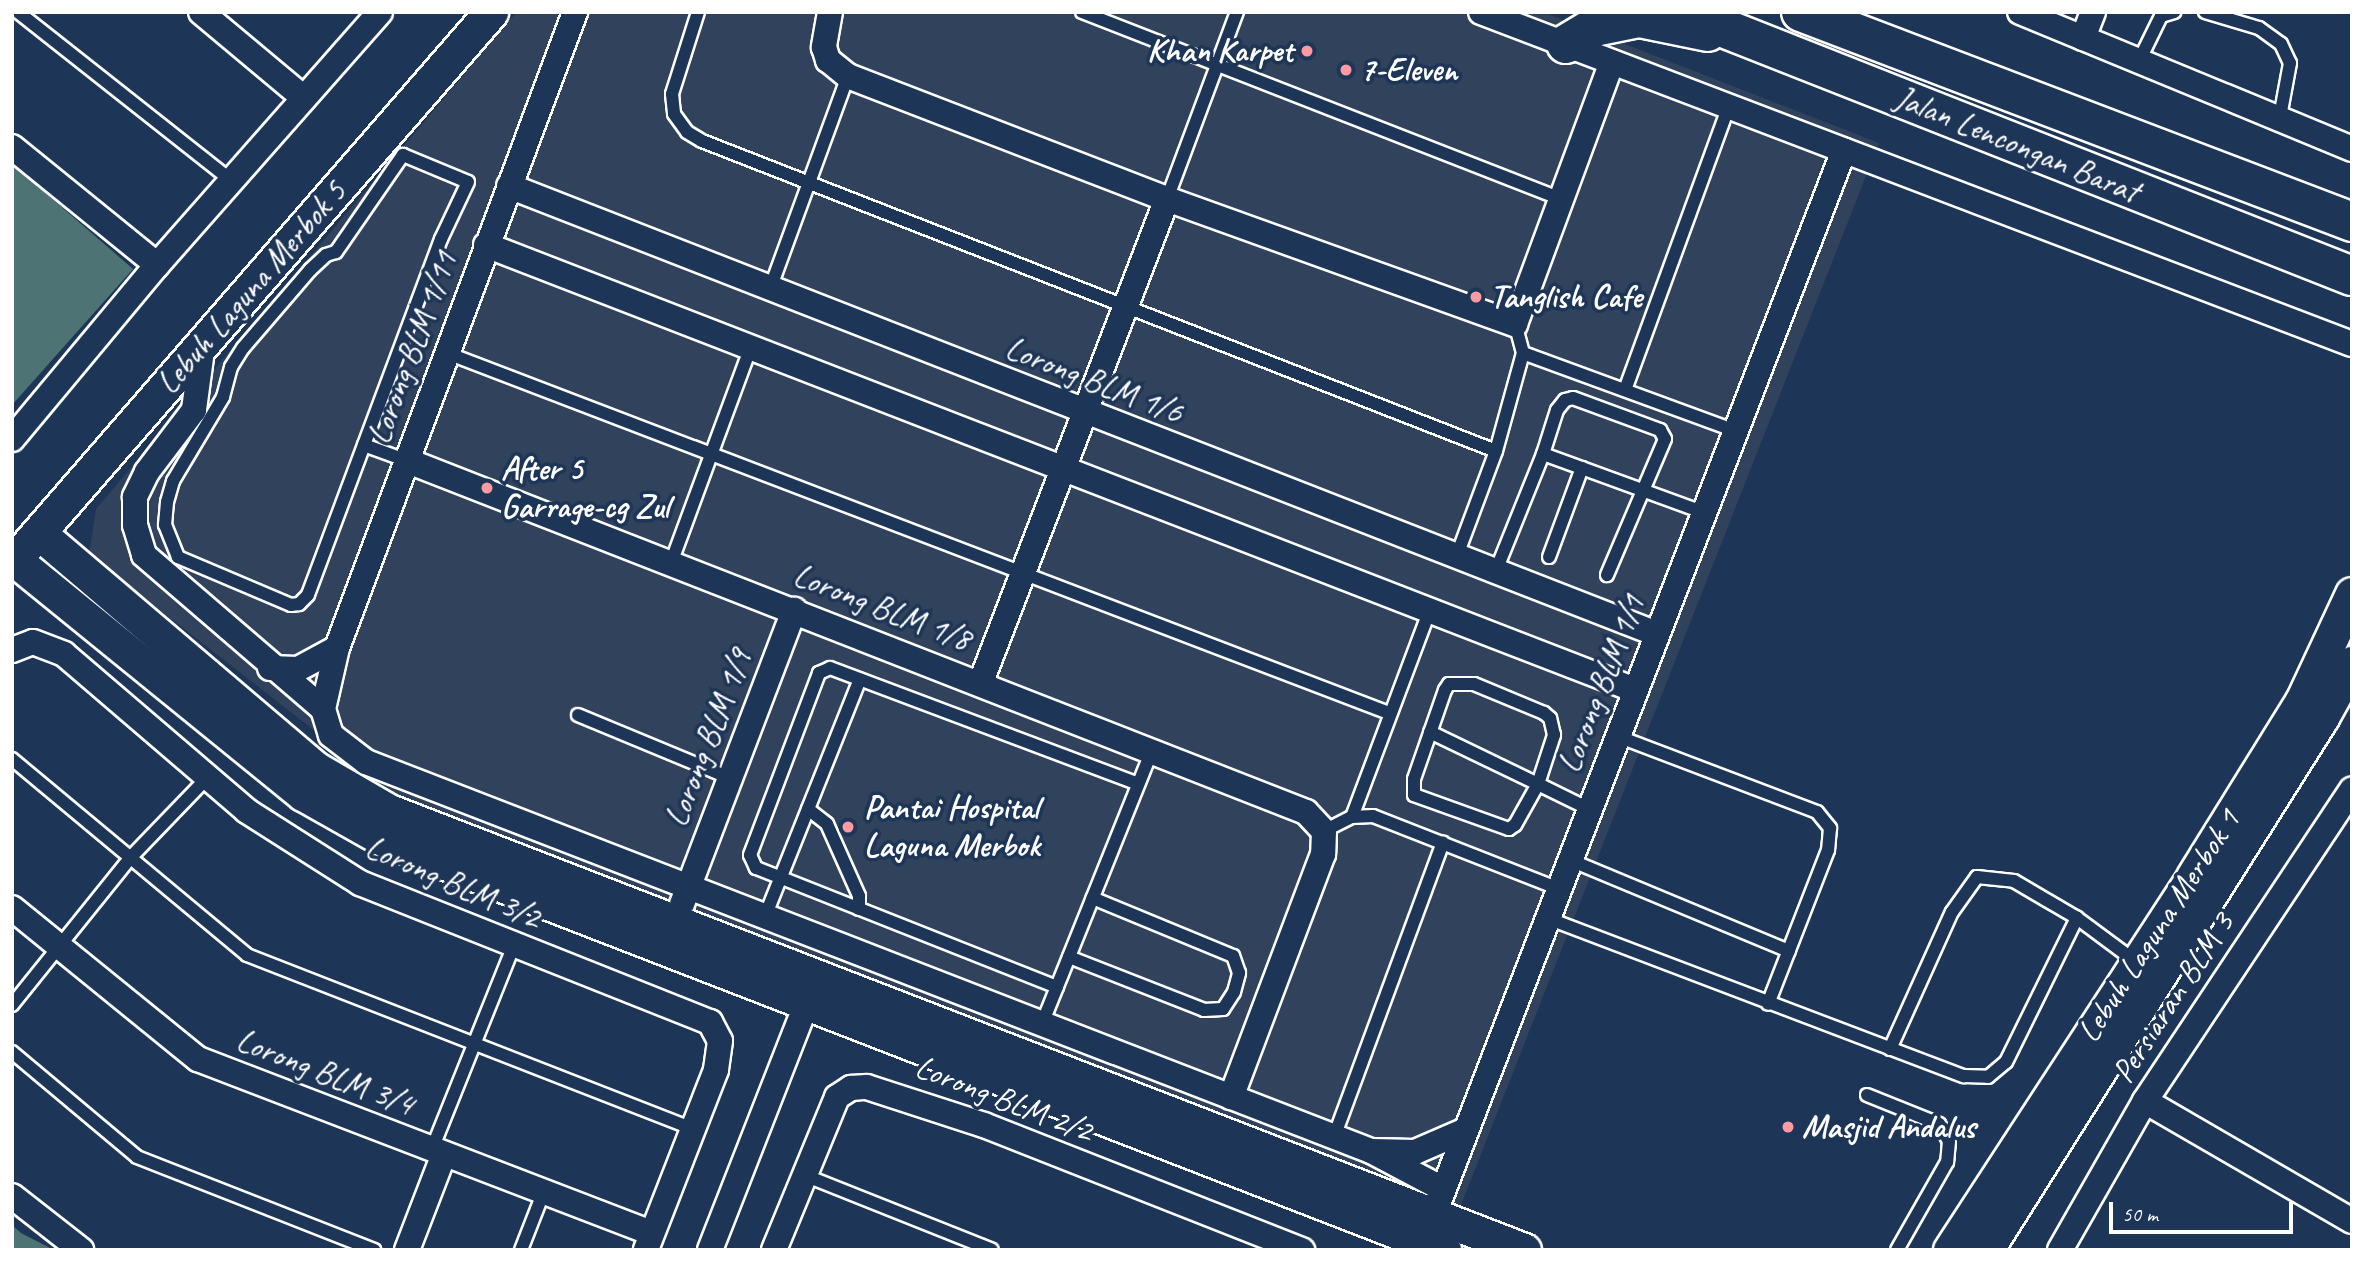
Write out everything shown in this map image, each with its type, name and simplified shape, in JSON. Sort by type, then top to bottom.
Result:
[{"type":"highway","name":"Jalan Lencongan Barat","points":[[1683,12],[2352,276]]},
{"type":"highway","name":"Jalan Lencongan Barat","points":[[1801,12],[2352,222]]},
{"type":"highway","points":[[1566,44],[1594,27],[1639,18],[1694,31],[1727,30]]},
{"type":"street","points":[[201,12],[304,98]]},
{"type":"street","name":"Lebuh Laguna Merbok 5","points":[[14,562],[491,12]]},
{"type":"street","name":"Lorong BLM 1/11","points":[[323,709],[337,648],[575,12]]},
{"type":"street","points":[[830,12],[824,47],[828,60],[848,76],[1167,199],[1515,324],[1612,62]]},
{"type":"street","points":[[1481,12],[2352,344]]},
{"type":"street","points":[[2020,12],[2328,136],[2352,149]]},
{"type":"street","points":[[2083,38],[2093,12]]},
{"type":"street","points":[[12,439],[157,265],[376,13]]},
{"type":"street","points":[[2328,136],[2352,141]]},
{"type":"street","points":[[12,147],[157,265]]},
{"type":"street","name":"Lorong BLM 1/1","points":[[1436,1224],[1466,1130],[1844,150]]},
{"type":"street","name":"Lorong BLM 1/6","points":[[509,186],[1084,413],[1657,634]]},
{"type":"street","points":[[981,682],[1167,199]]},
{"type":"street","points":[[486,245],[1635,690]]},
{"type":"street","points":[[203,343],[194,410],[146,472],[135,497],[135,525],[144,555],[270,667],[323,709],[331,735],[380,769],[1371,1151],[1415,1152],[1466,1130]]},
{"type":"street","name":"Lorong BLM 1/8","points":[[408,461],[981,682],[1306,812],[1324,831]]},
{"type":"street","points":[[39,533],[180,656],[315,768],[431,829],[670,934],[812,990],[1436,1224],[1524,1250]]},
{"type":"street","points":[[14,562],[277,774],[338,817],[383,839],[670,934]]},
{"type":"street","name":"Lebuh Laguna Merbok 1","points":[[1950,1250],[2302,701],[2352,594]]},
{"type":"street","name":"Lorong BLM 1/9","points":[[670,934],[794,610]]},
{"type":"street","name":"Lorong BLM 3/2","points":[[12,650],[33,642],[64,653],[271,828],[360,883],[710,1022],[717,1029],[719,1053],[693,1129],[649,1241]]},
{"type":"street","points":[[270,667],[298,669],[337,648]]},
{"type":"street","name":"Lebuh Laguna Merbok 1","points":[[1986,1250],[2315,729],[2352,663]]},
{"type":"street","name":"Persiaran BLM 3","points":[[2060,1250],[2145,1101],[2351,791]]},
{"type":"street","points":[[1231,1097],[1323,854],[1324,831]]},
{"type":"street","name":"Lorong BLM 3/4","points":[[12,908],[198,1059],[544,1191],[649,1241]]},
{"type":"street","points":[[710,1250],[812,990]]},
{"type":"street","name":"Lorong BLM 2/2","points":[[774,1250],[837,1097],[851,1088],[883,1089],[1302,1250]]},
{"type":"street","points":[[2145,1101],[2352,1221]]},
{"type":"street","points":[[1371,1151],[1436,1224]]},
{"type":"street","points":[[407,1250],[438,1152]]},
{"type":"street","points":[[12,1196],[81,1250]]},
{"type":"lane","points":[[18,12],[231,180]]},
{"type":"lane","points":[[698,12],[672,94],[674,114],[687,132],[702,141],[1496,451]]},
{"type":"lane","points":[[1082,12],[1561,200]]},
{"type":"lane","points":[[1167,199],[1237,12]]},
{"type":"lane","points":[[2139,61],[2161,16],[2174,12]]},
{"type":"lane","points":[[2205,12],[2259,28],[2281,44],[2290,63],[2280,117]]},
{"type":"lane","points":[[770,289],[848,76]]},
{"type":"lane","points":[[1625,390],[1728,106]]},
{"type":"lane","points":[[403,155],[468,182],[441,239],[363,445],[308,595],[299,604],[269,597],[192,566],[178,557],[169,542],[165,525],[173,481],[223,397],[231,367],[310,271],[326,255],[336,252],[403,155]]},
{"type":"lane","points":[[1457,558],[1496,451],[1522,353],[1515,324]]},
{"type":"lane","points":[[671,563],[751,346]]},
{"type":"lane","points":[[447,353],[1022,576],[1390,713]]},
{"type":"lane","points":[[1522,353],[1736,431]]},
{"type":"lane","points":[[1494,573],[1544,454],[1558,410],[1565,400],[1573,398],[1660,430],[1664,451],[1607,575]]},
{"type":"lane","points":[[363,445],[408,461]]},
{"type":"lane","points":[[1544,454],[1704,513]]},
{"type":"lane","points":[[1549,557],[1582,468]]},
{"type":"lane","points":[[1352,817],[1430,610]]},
{"type":"lane","points":[[1057,986],[756,868],[750,855],[819,673],[830,668],[1138,785]]},
{"type":"lane","points":[[764,919],[860,679]]},
{"type":"lane","points":[[1457,682],[1474,684],[1544,713],[1550,718],[1554,736],[1538,784],[1516,825],[1509,829],[1418,799],[1413,795],[1414,779],[1446,690],[1457,682]]},
{"type":"lane","points":[[578,715],[730,778]]},
{"type":"lane","points":[[1430,732],[1589,809]]},
{"type":"lane","points":[[1617,736],[1817,812],[1830,828],[1828,850],[1768,1004]]},
{"type":"lane","points":[[1041,1024],[1152,751]]},
{"type":"lane","points":[[12,759],[247,955],[473,1047],[693,1129]]},
{"type":"lane","points":[[12,1004],[130,858],[208,777]]},
{"type":"lane","points":[[808,808],[827,824],[859,896],[859,909]]},
{"type":"lane","points":[[1324,831],[1352,817],[1373,816],[1559,890]]},
{"type":"lane","points":[[1334,1136],[1443,844]]},
{"type":"lane","points":[[1570,860],[1789,951]]},
{"type":"lane","points":[[1890,1049],[1952,912],[1977,877],[2014,881],[2077,918],[2135,961]]},
{"type":"lane","points":[[1069,957],[1204,1010],[1223,1009],[1234,992],[1239,973],[1233,956],[1093,898]]},
{"type":"lane","points":[[1548,918],[1768,1004],[1964,1076],[1988,1077],[2006,1062],[2077,918]]},
{"type":"lane","points":[[438,1152],[473,1047],[514,945]]},
{"type":"lane","points":[[12,1052],[137,1157],[374,1250]]},
{"type":"lane","points":[[1867,1095],[1939,1124],[1949,1141],[1947,1163],[1897,1250]]},
{"type":"lane","points":[[804,1175],[992,1250]]},
{"type":"lane","points":[[521,1250],[544,1191]]},
{"type":"shaded area","points":[[517,12],[1543,12],[1879,143],[1459,1210],[401,798],[89,555],[96,509]]},
{"type":"green space","points":[[12,164],[133,269],[12,405]]},
{"type":"green space","points":[[12,1225],[21,1233],[54,1250],[12,1250]]},
{"type":"place","name":"Khan Karpet","points":[[1307,51]]},
{"type":"place","name":"7-Eleven","points":[[1346,70]]},
{"type":"place","name":"Tanglish Cafe","points":[[1476,297]]},
{"type":"place","name":"After 5 Garrage-cg Zul","points":[[487,488]]},
{"type":"place","name":"Pantai Hospital Laguna Merbok","points":[[848,827]]},
{"type":"place","name":"Masjid Andalus","points":[[1788,1127]]}]
